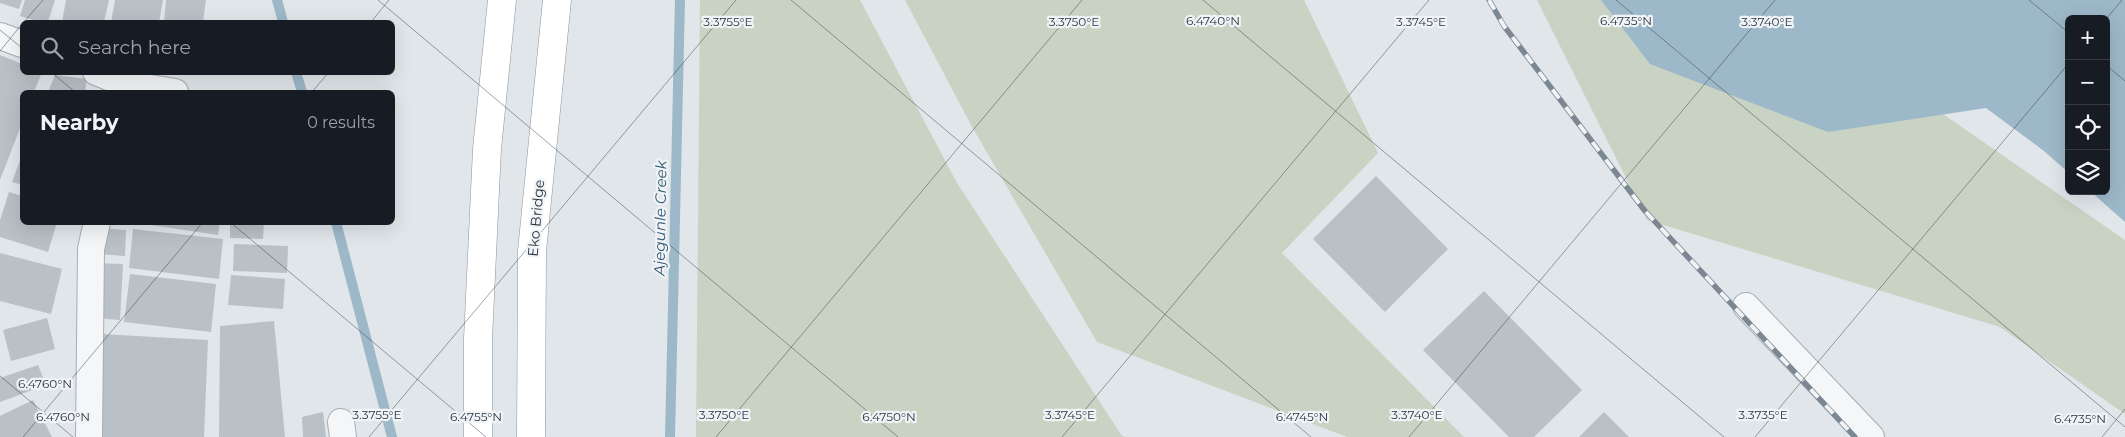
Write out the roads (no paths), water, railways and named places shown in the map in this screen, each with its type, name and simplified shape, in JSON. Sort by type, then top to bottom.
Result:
[{"type":"highway","points":[[478,437],[478,338],[487,149],[502,0]]},
{"type":"highway","name":"Eko Bridge","points":[[530,437],[532,251],[557,0]]},
{"type":"street","points":[[0,36],[20,43]]},
{"type":"street","points":[[101,75],[125,88],[150,90]]},
{"type":"street","points":[[89,437],[91,249],[95,225]]},
{"type":"street","points":[[1746,306],[1871,437]]},
{"type":"water","points":[[1601,0],[2125,0],[2125,222],[2095,195],[2110,195],[2110,15],[2065,15],[2065,169],[2044,151],[1986,108],[1828,132],[1650,64]]},
{"type":"waterway","points":[[277,0],[282,20]]},
{"type":"waterway","name":"Ajegunle Creek","points":[[670,437],[680,0]]},
{"type":"waterway","points":[[297,75],[301,90]]},
{"type":"waterway","points":[[337,225],[392,437]]},
{"type":"railway","points":[[1489,0],[1504,26],[1645,211],[1855,437]]}]
